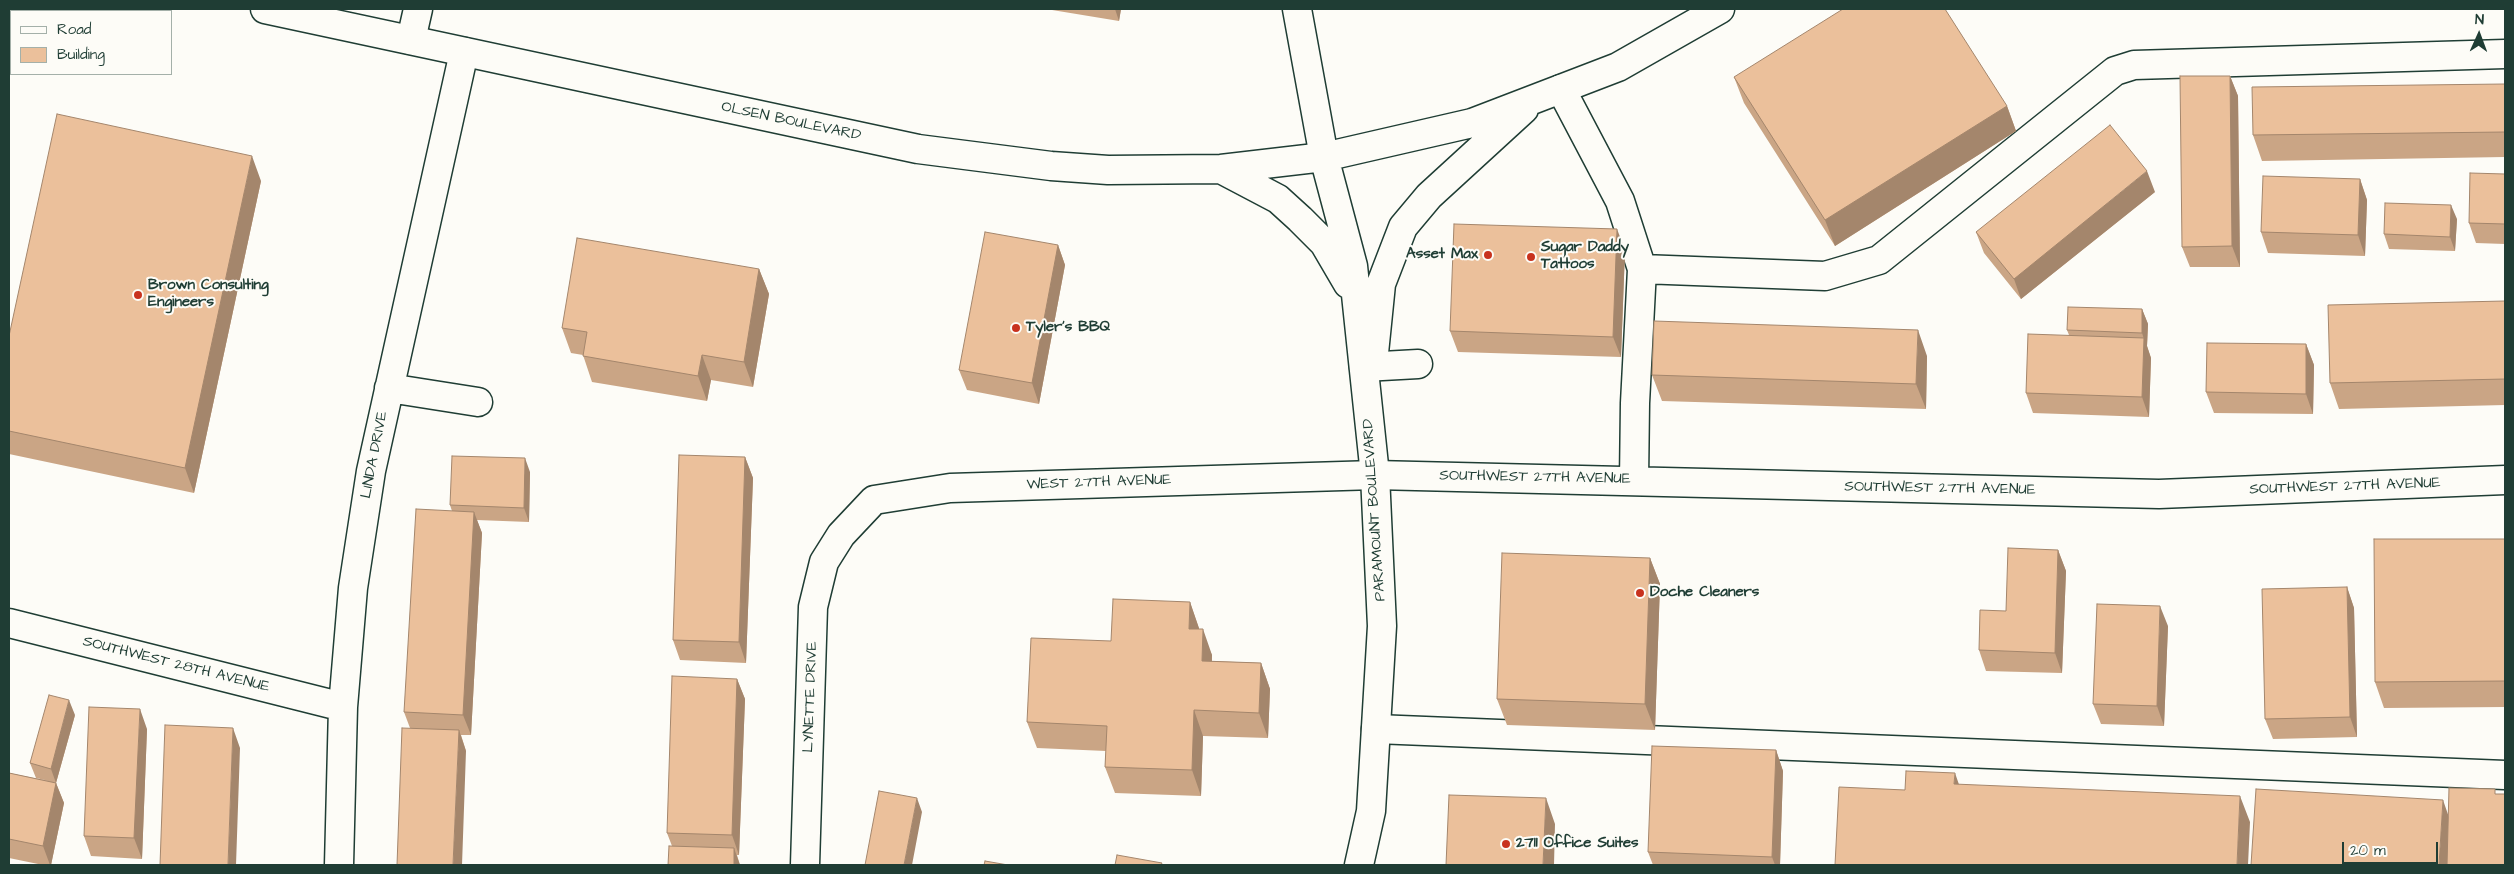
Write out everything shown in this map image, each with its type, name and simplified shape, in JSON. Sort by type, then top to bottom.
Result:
[{"type":"street","name":"OLSEN BOULEVARD","points":[[265,9],[918,150],[1061,167],[1108,170],[1221,169],[1324,157]]},
{"type":"street","points":[[411,40],[418,9]]},
{"type":"street","name":"PARAMOUNT BOULEVARD","points":[[1297,9],[1324,157],[1353,266],[1356,299],[1368,366],[1368,409],[1374,474],[1382,626],[1371,811],[1359,865]]},
{"type":"street","points":[[1324,157],[1472,123],[1618,67],[1720,9]]},
{"type":"street","name":"LINDA DRIVE","points":[[339,865],[343,707],[352,588],[371,471],[464,52]]},
{"type":"street","points":[[1642,269],[1825,276],[1879,260],[2115,72],[2134,65],[2505,54]]},
{"type":"street","points":[[1561,89],[1620,202],[1642,269],[1635,403],[1634,481]]},
{"type":"street","points":[[1418,364],[1368,366],[1381,284],[1403,227],[1429,196],[1535,99]]},
{"type":"street","points":[[1221,169],[1278,199],[1300,219],[1324,243],[1356,299]]},
{"type":"street","points":[[389,388],[478,402]]},
{"type":"street","name":"SOUTHWEST 27TH AVENUE","points":[[1374,474],[2159,494],[2505,480]]},
{"type":"street","name":"WEST 27TH AVENUE","points":[[841,535],[874,500],[950,488],[1374,474]]},
{"type":"street","name":"LYNETTE DRIVE","points":[[805,865],[813,607],[824,562],[841,535]]},
{"type":"street","name":"SOUTHWEST 28TH AVENUE","points":[[9,623],[343,707]]},
{"type":"street","points":[[1376,729],[2505,775]]},
{"type":"building","points":[[1843,9],[1945,9],[2007,106],[1825,220],[1734,77]]},
{"type":"building","points":[[2180,76],[2230,76],[2232,246],[2182,247]]},
{"type":"building","points":[[2505,84],[2505,132],[2253,135],[2252,87]]},
{"type":"building","points":[[57,114],[252,156],[185,468],[9,431],[9,336]]},
{"type":"building","points":[[2110,125],[2147,171],[2014,279],[1976,232]]},
{"type":"building","points":[[2470,173],[2505,174],[2505,224],[2469,223]]},
{"type":"building","points":[[2263,176],[2360,179],[2358,235],[2261,232]]},
{"type":"building","points":[[2385,203],[2451,205],[2450,237],[2384,234]]},
{"type":"building","points":[[1454,224],[1617,229],[1613,337],[1450,331]]},
{"type":"building","name":"Tyler's BBQ","points":[[985,232],[1058,245],[1032,383],[959,370]]},
{"type":"building","points":[[577,238],[759,269],[744,362],[702,355],[698,376],[583,356],[587,332],[562,328]]},
{"type":"building","points":[[2505,301],[2505,379],[2330,383],[2328,305]]},
{"type":"building","points":[[2068,307],[2142,309],[2142,333],[2067,330]]},
{"type":"building","points":[[1654,321],[1918,330],[1916,384],[1652,375]]},
{"type":"building","points":[[2028,334],[2144,338],[2142,397],[2026,393]]},
{"type":"building","points":[[2207,343],[2306,344],[2306,394],[2206,392]]},
{"type":"building","points":[[679,455],[745,457],[739,642],[673,640]]},
{"type":"building","points":[[452,456],[525,458],[524,508],[450,505]]},
{"type":"building","points":[[416,509],[474,512],[463,715],[404,712]]},
{"type":"building","points":[[2374,539],[2505,539],[2505,681],[2375,682]]},
{"type":"building","points":[[2008,548],[2058,550],[2055,653],[1979,650],[1980,610],[2006,611]]},
{"type":"building","points":[[1502,553],[1650,558],[1645,704],[1497,699]]},
{"type":"building","points":[[2347,587],[2350,717],[2265,719],[2262,589]]},
{"type":"building","points":[[1113,599],[1190,602],[1189,629],[1203,629],[1202,661],[1261,663],[1259,713],[1194,710],[1192,770],[1105,767],[1107,726],[1027,722],[1031,638],[1111,641]]},
{"type":"building","points":[[2097,604],[2160,606],[2157,706],[2093,704]]},
{"type":"building","points":[[672,676],[737,679],[732,835],[667,833]]},
{"type":"building","points":[[49,695],[69,700],[51,769],[30,763]]},
{"type":"building","points":[[89,707],[140,709],[134,838],[84,836]]},
{"type":"building","points":[[165,725],[233,728],[228,865],[160,865]]},
{"type":"building","points":[[402,728],[459,730],[453,865],[397,865]]},
{"type":"building","points":[[1652,746],[1776,750],[1772,857],[1648,852]]},
{"type":"building","points":[[1906,771],[1955,773],[1954,784],[2240,796],[2237,865],[1835,865],[1839,787],[1905,790]]},
{"type":"building","points":[[9,773],[56,783],[43,846],[9,839]]},
{"type":"building","points":[[2449,788],[2495,789],[2495,794],[2505,794],[2505,865],[2447,865]]},
{"type":"building","points":[[2256,789],[2443,800],[2439,865],[2251,865]]},
{"type":"building","points":[[879,791],[917,798],[904,865],[865,865]]},
{"type":"building","points":[[1449,795],[1546,798],[1543,865],[1446,865]]},
{"type":"building","points":[[669,846],[734,848],[734,865],[668,865]]},
{"type":"building","points":[[1117,855],[1162,863],[1161,865],[1115,865]]},
{"type":"building","points":[[985,861],[1008,865],[984,865]]},
{"type":"place","name":"Asset Max","points":[[1488,255]]},
{"type":"place","name":"Sugar Daddy Tattoos","points":[[1531,257]]},
{"type":"place","name":"Brown Consulting Engineers","points":[[138,295]]},
{"type":"place","name":"Tyler's BBQ","points":[[1016,328]]},
{"type":"place","name":"Doche Cleaners","points":[[1640,593]]},
{"type":"place","name":"2711 Office Suites","points":[[1506,844]]}]
